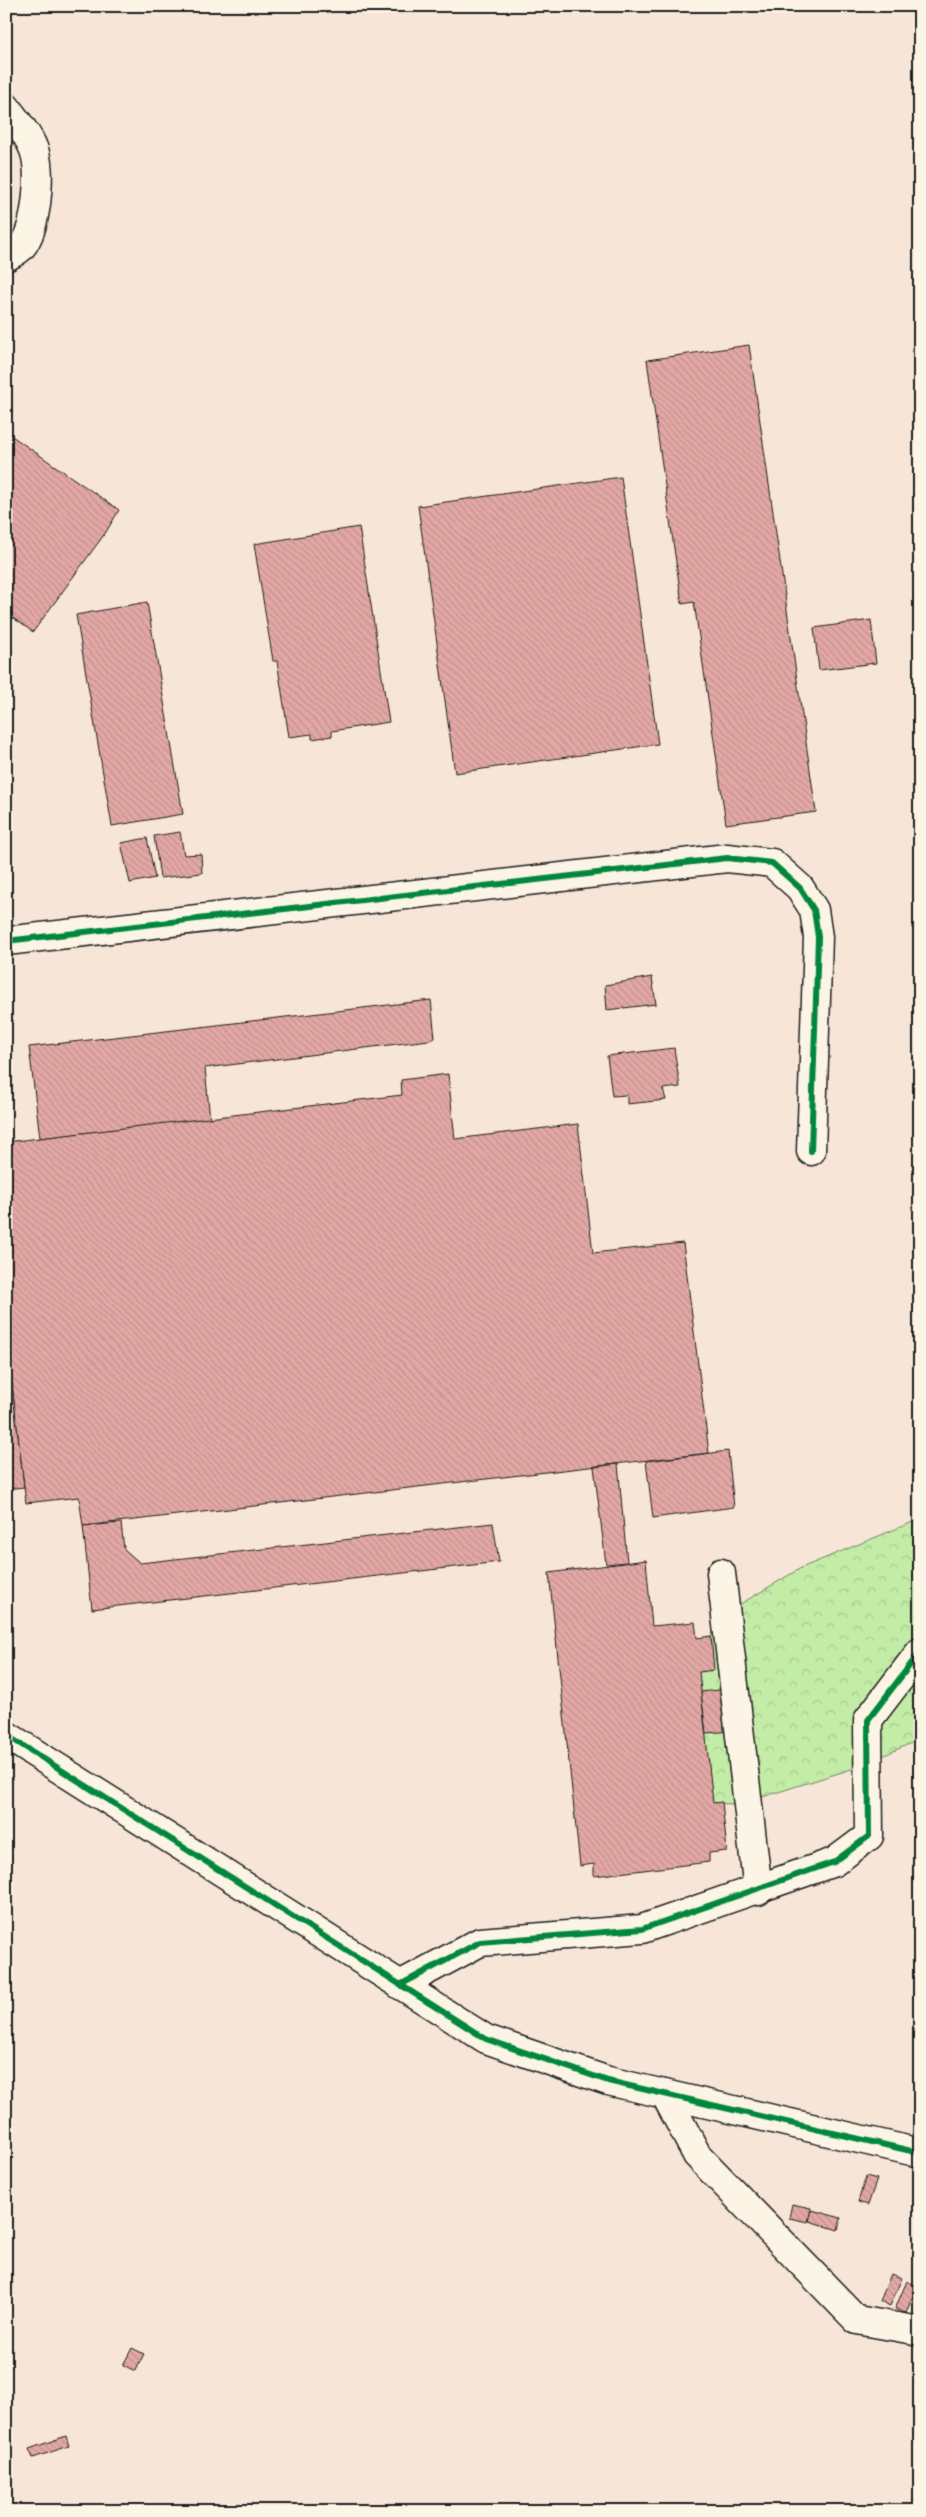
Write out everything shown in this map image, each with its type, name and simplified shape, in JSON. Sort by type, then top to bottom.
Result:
[{"type":"street","points":[[6,107],[26,135],[35,152],[37,186],[32,223],[22,247],[6,257]]},
{"type":"street","points":[[6,941],[727,858],[772,863],[800,888],[814,910],[818,937],[811,1151]]},
{"type":"street","points":[[721,1573],[758,1890]]},
{"type":"street","points":[[400,1985],[480,1942],[642,1929],[834,1862],[868,1836],[868,1720],[920,1652]]},
{"type":"street","points":[[6,1734],[486,2039],[608,2081],[920,2153]]},
{"type":"street","points":[[664,2094],[697,2155],[857,2320],[920,2331]]},
{"type":"green space","points":[[920,1519],[920,1739],[858,1767],[740,1804],[679,1803],[676,1679],[732,1609],[801,1568]]},
{"type":"building","points":[[749,345],[816,812],[726,824],[694,602],[682,604],[647,360]]},
{"type":"building","points":[[6,432],[119,510],[106,532],[33,632],[6,613]]},
{"type":"building","points":[[621,477],[658,744],[455,773],[418,506]]},
{"type":"building","points":[[359,527],[389,722],[332,731],[332,736],[312,739],[312,734],[289,737],[277,661],[273,661],[254,544]]},
{"type":"building","points":[[147,602],[183,814],[112,826],[76,615]]},
{"type":"building","points":[[871,620],[876,663],[819,670],[814,628]]},
{"type":"building","points":[[180,832],[184,855],[201,854],[202,873],[160,878],[154,836]]},
{"type":"building","points":[[147,838],[155,878],[130,883],[121,843]]},
{"type":"building","points":[[652,977],[656,1004],[607,1010],[605,985]]},
{"type":"building","points":[[431,1000],[435,1038],[429,1040],[205,1068],[210,1119],[40,1138],[29,1047]]},
{"type":"building","points":[[674,1048],[680,1087],[663,1089],[666,1100],[627,1104],[627,1095],[612,1096],[607,1056]]},
{"type":"building","points":[[448,1074],[455,1139],[578,1124],[593,1253],[683,1243],[709,1453],[83,1526],[79,1497],[26,1503],[6,1334],[6,1142],[402,1095],[401,1080]]},
{"type":"building","points":[[6,1334],[24,1487],[6,1489]]},
{"type":"building","points":[[728,1451],[734,1507],[653,1518],[646,1461]]},
{"type":"building","points":[[618,1464],[627,1562],[606,1564],[594,1467]]},
{"type":"building","points":[[121,1523],[124,1549],[140,1563],[493,1523],[499,1562],[92,1609],[83,1526]]},
{"type":"building","points":[[646,1560],[652,1626],[695,1622],[697,1638],[711,1636],[714,1670],[699,1672],[713,1803],[722,1802],[727,1851],[709,1853],[709,1862],[594,1876],[594,1864],[580,1866],[549,1573]]},
{"type":"building","points":[[744,1687],[748,1730],[706,1733],[701,1692]]},
{"type":"building","points":[[866,2176],[877,2179],[868,2205],[858,2202]]},
{"type":"building","points":[[792,2204],[811,2208],[808,2222],[789,2218]]},
{"type":"building","points":[[812,2210],[841,2218],[838,2230],[809,2221]]},
{"type":"building","points":[[891,2274],[902,2278],[890,2306],[880,2301]]},
{"type":"building","points":[[907,2281],[917,2286],[906,2313],[895,2309]]},
{"type":"building","points":[[132,2348],[144,2354],[135,2371],[123,2365]]},
{"type":"building","points":[[66,2436],[69,2446],[33,2458],[29,2449]]},
{"type":"cycle path","points":[[6,941],[727,858],[772,863],[800,888],[814,910],[818,937],[811,1151]]},
{"type":"cycle path","points":[[400,1985],[480,1942],[642,1929],[834,1862],[869,1836],[868,1720],[920,1652]]},
{"type":"cycle path","points":[[6,1735],[486,2039],[608,2081],[920,2153]]}]
